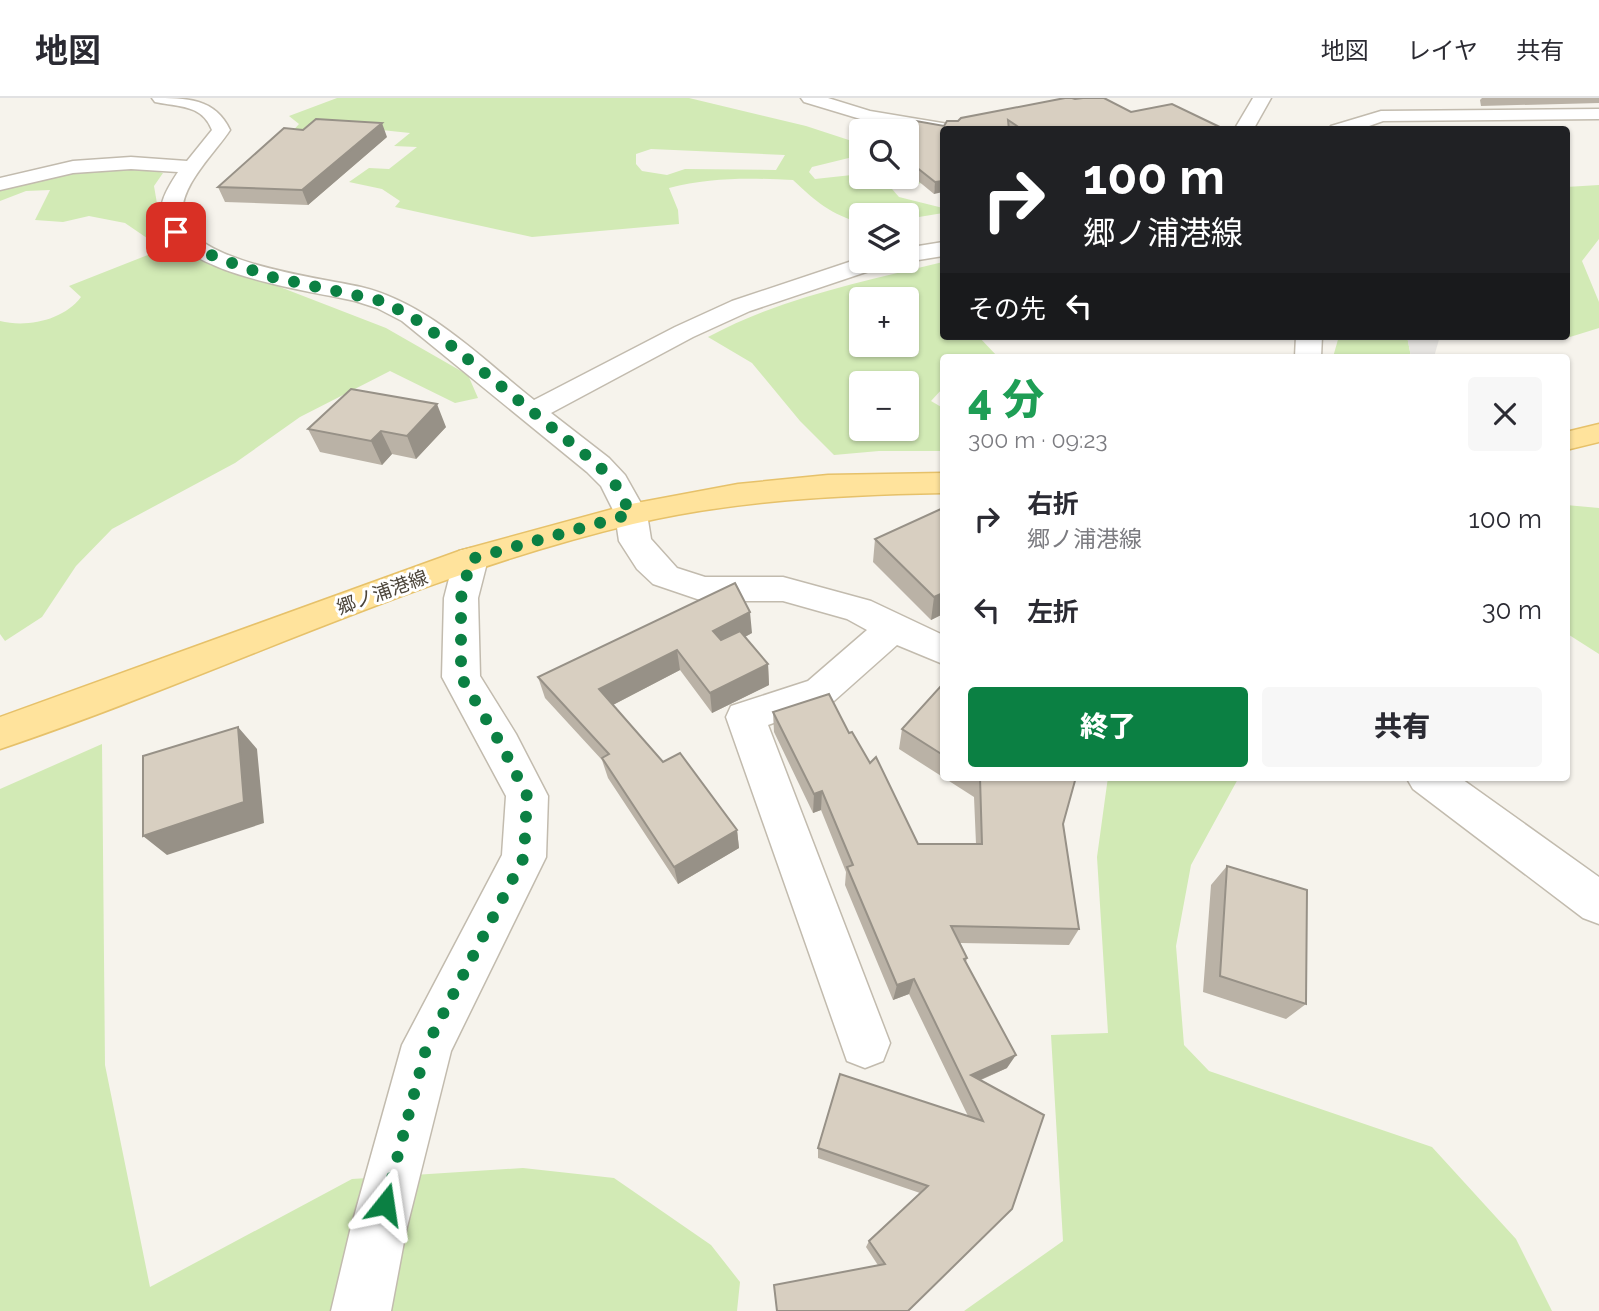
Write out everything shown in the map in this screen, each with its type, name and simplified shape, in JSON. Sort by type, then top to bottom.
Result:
[{"type":"main road","points":[[1570,441],[1599,433]]},
{"type":"main road","name":"郷ノ浦港線","points":[[0,733],[471,559],[631,514],[738,494],[828,485],[940,483]]},
{"type":"street","points":[[161,98],[200,104],[218,118],[221,130],[180,182],[172,215],[176,232],[197,249],[272,277],[382,301],[411,316],[598,465],[614,482],[631,514],[635,541],[649,561],[665,576],[703,589],[783,589],[859,610],[940,649]]},
{"type":"street","points":[[810,98],[867,116],[940,129]]},
{"type":"street","points":[[1245,126],[1262,98]]},
{"type":"street","points":[[1350,126],[1381,116],[1599,114]]},
{"type":"street","points":[[0,184],[84,166],[131,163],[193,167]]},
{"type":"street","points":[[919,253],[940,249]]},
{"type":"street","points":[[532,412],[684,332],[741,306],[849,270]]},
{"type":"street","points":[[361,1311],[378,1231],[427,1045],[524,857],[527,796],[502,746],[461,677],[461,598],[471,559]]},
{"type":"street","points":[[865,1042],[745,717],[821,691],[893,628]]},
{"type":"street","points":[[1432,781],[1599,903]]},
{"type":"green space","points":[[337,98],[689,98],[806,126],[849,140],[849,158],[812,167],[809,172],[815,179],[849,175],[849,189],[892,189],[899,197],[940,207],[940,214],[919,217],[919,203],[849,203],[849,219],[824,206],[793,180],[731,179],[669,188],[678,210],[679,224],[532,237],[395,207],[400,201],[382,189],[349,182],[369,168],[389,169],[417,147],[394,146],[410,133],[324,124],[290,134],[299,124],[289,116]],"holes":[[[651,149],[785,155],[776,170],[685,169],[667,175],[642,171],[636,164],[636,154]]]},
{"type":"green space","points":[[140,167],[163,173],[154,186],[161,227],[182,248],[210,265],[267,282],[386,328],[468,375],[478,398],[455,403],[390,371],[300,417],[235,463],[112,529],[76,566],[42,617],[5,641],[0,634],[0,321],[33,323],[55,317],[81,297],[69,286],[163,249],[125,223],[89,216],[63,222],[35,220],[50,190],[26,191],[0,201],[0,188],[63,174]]},
{"type":"green space","points":[[919,171],[927,182],[919,184]]},
{"type":"green space","points":[[1599,185],[1599,239],[1582,261],[1599,302],[1599,328],[1570,337],[1570,187]]},
{"type":"green space","points":[[940,263],[940,340],[982,340],[995,354],[940,354],[940,391],[931,401],[940,406],[940,451],[879,451],[834,455],[800,421],[752,363],[708,337],[736,323],[794,301],[898,273],[919,273],[919,268]]},
{"type":"green space","points":[[1338,340],[1408,340],[1410,354],[1334,354]]},
{"type":"green space","points":[[1570,505],[1599,508],[1599,654],[1570,636]]},
{"type":"green space","points":[[102,744],[105,1065],[150,1287],[352,1179],[523,1168],[614,1178],[711,1245],[740,1282],[737,1311],[0,1311],[0,789]]},
{"type":"green space","points":[[1107,781],[1237,781],[1191,865],[1176,946],[1184,1045],[1209,1071],[1432,1147],[1516,1239],[1552,1311],[964,1311],[1063,1241],[1051,1035],[1108,1033],[1097,857]]},
{"type":"shaded area","points":[[1408,340],[1439,340],[1435,354],[1410,354]]},
{"type":"building","points":[[1065,98],[1104,98],[1131,112],[1172,104],[1218,126],[1017,126],[1008,120],[1009,126],[944,126],[947,121],[958,121],[961,118]]},
{"type":"building","points":[[316,119],[382,123],[302,190],[218,187],[284,128],[303,130]]},
{"type":"building","points":[[919,122],[944,126],[940,126],[940,181],[935,182],[919,169]]},
{"type":"building","points":[[351,389],[437,404],[407,436],[381,431],[371,441],[308,429]]},
{"type":"building","points":[[940,509],[940,594],[934,597],[875,539]]},
{"type":"building","points":[[735,583],[750,612],[713,631],[721,640],[740,631],[768,664],[710,693],[677,650],[599,689],[663,762],[680,753],[737,830],[674,867],[602,758],[609,754],[538,677]]},
{"type":"building","points":[[940,687],[940,753],[902,729]]},
{"type":"building","points":[[829,694],[849,733],[852,732],[870,763],[876,757],[918,844],[982,844],[980,781],[1075,781],[1063,824],[1079,929],[951,926],[967,958],[964,959],[1016,1055],[971,1075],[1044,1115],[1012,1209],[908,1311],[777,1311],[774,1285],[885,1264],[869,1241],[928,1186],[818,1148],[840,1074],[983,1121],[914,979],[897,985],[847,867],[853,865],[822,791],[814,794],[773,712]]},
{"type":"building","points":[[238,727],[244,802],[143,836],[143,756]]},
{"type":"building","points":[[1227,866],[1307,890],[1306,1004],[1220,976]]},
{"type":"route","points":[[176,232],[197,249],[226,261],[272,277],[382,301],[411,316],[598,465],[614,482],[631,514],[471,559],[461,598],[461,677],[502,746],[527,796],[524,857],[427,1045],[385,1204]]}]
